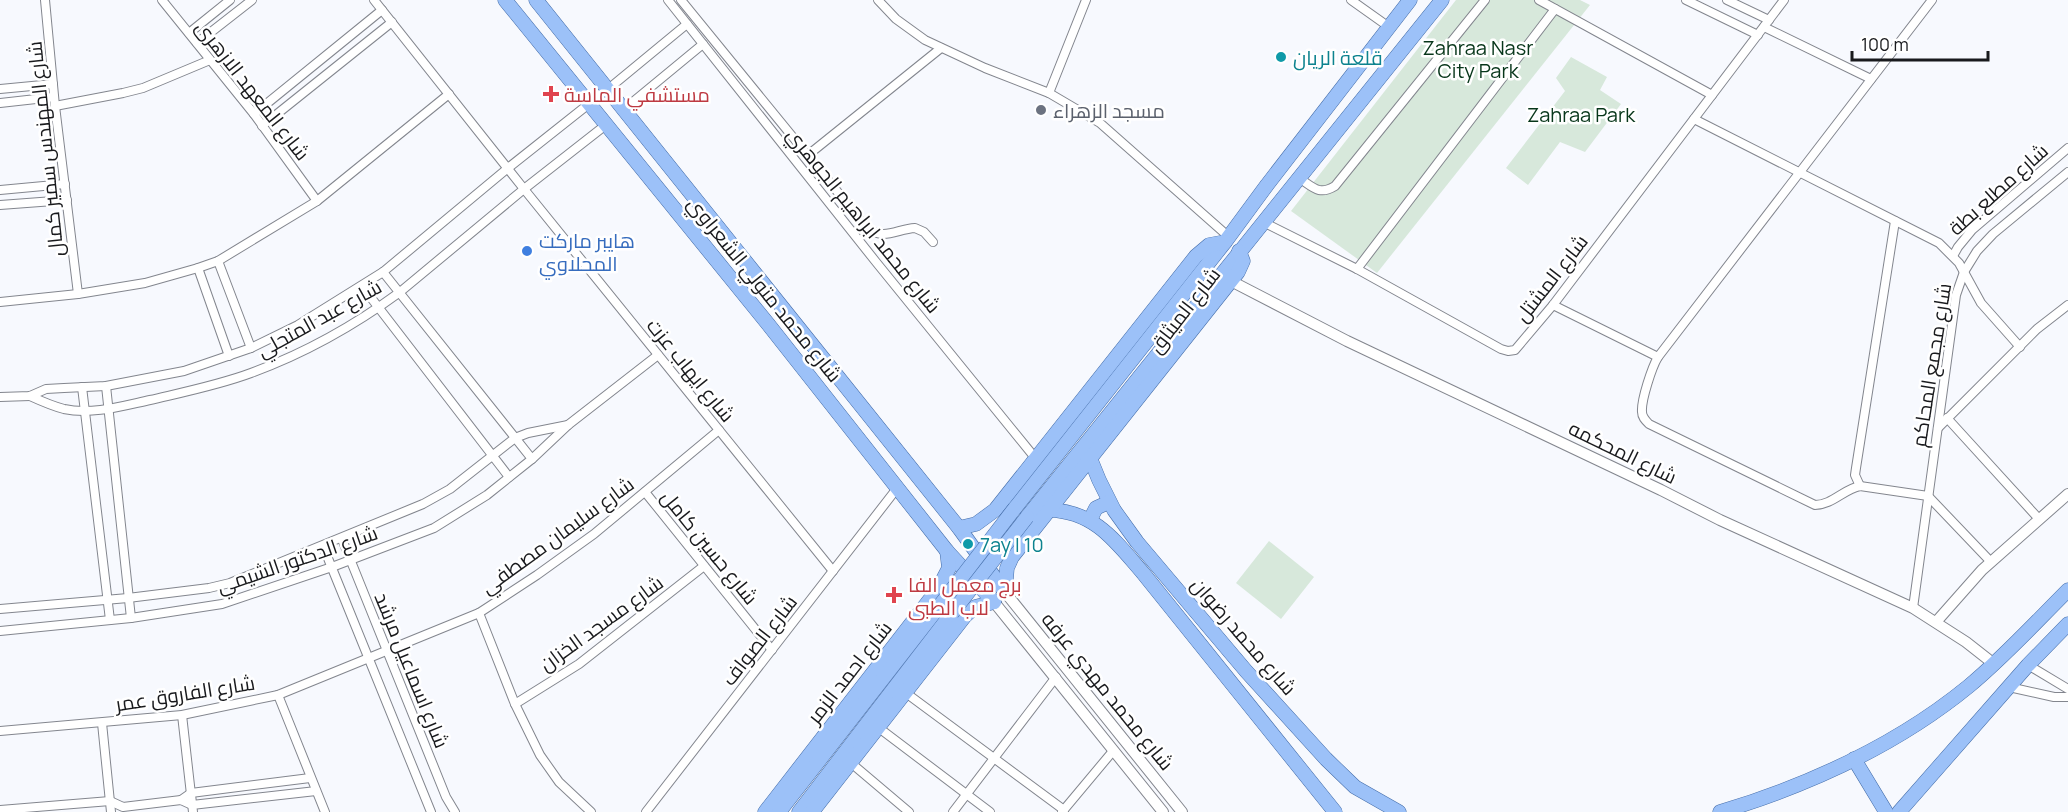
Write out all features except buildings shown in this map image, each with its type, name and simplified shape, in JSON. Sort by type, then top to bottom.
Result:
[{"type":"main road","name":"شارع محمد متولي الشعراوي","points":[[505,0],[868,449],[947,551],[994,602]]},
{"type":"main road","name":"شارع الميثاق","points":[[959,528],[976,525],[990,516],[1196,256],[1209,245],[1227,239],[1410,0]]},
{"type":"main road","name":"شارع الميثاق","points":[[1005,592],[1009,562],[1024,541],[1242,267],[1243,261],[1239,251],[1442,0]]},
{"type":"main road","name":"شارع محمد متولي الشعراوي","points":[[537,1],[959,528],[1005,592]]},
{"type":"main road","points":[[520,19],[532,14],[537,1]]},
{"type":"main road","points":[[537,39],[540,28],[546,24],[554,24]]},
{"type":"main road","points":[[779,812],[1227,239]]},
{"type":"main road","points":[[800,812],[1027,517],[1239,251]]},
{"type":"main road","points":[[868,449],[874,451],[883,447],[884,435]]},
{"type":"main road","points":[[886,472],[887,460],[894,456],[902,457]]},
{"type":"main road","name":"شارع محمد رضوان","points":[[1090,458],[1109,502],[1137,542],[1224,645],[1326,759],[1355,787],[1399,812]]},
{"type":"main road","points":[[1090,520],[1096,508],[1109,502]]},
{"type":"main road","name":"شارع محمد رضوان","points":[[1049,510],[1071,512],[1090,520],[1114,539],[1335,812]]},
{"type":"main road","points":[[990,516],[1003,535],[1024,541]]},
{"type":"main road","name":"شارع احمد الزمر","points":[[765,812],[938,589],[949,568],[947,551]]},
{"type":"main road","points":[[938,589],[948,590],[956,595],[962,602],[965,616]]},
{"type":"main road","points":[[1720,812],[1782,792],[1854,759],[1913,726],[1994,664],[2068,590]]},
{"type":"main road","points":[[812,812],[965,616],[975,607],[994,602]]},
{"type":"main road","points":[[1899,812],[2028,664],[2068,624]]},
{"type":"main road","points":[[1854,759],[1886,812]]},
{"type":"street","name":"شارع المهندس سمير كمال","points":[[45,0],[78,294]]},
{"type":"street","name":"شارع المعهد الازهرى","points":[[162,0],[254,114],[317,201]]},
{"type":"street","points":[[189,33],[230,0]]},
{"type":"street","points":[[197,44],[252,0]]},
{"type":"street","name":"شارع ايهاب عزت","points":[[374,0],[833,571]]},
{"type":"street","name":"شارع محمد ابراهيم الجوهري","points":[[668,0],[1036,459]]},
{"type":"street","points":[[681,0],[873,232],[888,235],[915,228],[920,229],[933,242]]},
{"type":"street","points":[[878,0],[910,30],[941,48],[1049,93],[1100,123],[1227,239]]},
{"type":"street","points":[[1049,93],[1086,0]]},
{"type":"street","points":[[1351,0],[1389,27]]},
{"type":"street","points":[[1299,178],[1318,191],[1327,191],[1335,186],[1485,0]]},
{"type":"street","points":[[1539,0],[1712,95]]},
{"type":"street","points":[[1686,0],[1758,35]]},
{"type":"street","points":[[1727,0],[1871,79]]},
{"type":"street","name":"شارع المشتل","points":[[1263,222],[1357,269],[1508,351],[1515,350],[1553,305],[1784,0]]},
{"type":"street","points":[[1932,0],[1658,357],[1651,372],[1642,407],[1643,417],[1649,424],[1815,505],[1822,505],[1853,487],[1860,486],[1928,496],[1991,562]]},
{"type":"street","points":[[1357,269],[1555,9]]},
{"type":"street","points":[[254,114],[382,10]]},
{"type":"street","points":[[262,126],[392,22]]},
{"type":"street","points":[[607,90],[687,24]]},
{"type":"street","points":[[623,110],[703,44]]},
{"type":"street","points":[[808,155],[941,48]]},
{"type":"street","points":[[0,103],[55,101],[123,93],[153,84],[210,60]]},
{"type":"street","points":[[0,89],[53,84]]},
{"type":"street","points":[[0,302],[78,294],[145,283],[218,261],[317,201],[449,94]]},
{"type":"street","name":"شارع عبد المتجلي","points":[[0,397],[30,396],[46,389],[106,386],[184,371],[251,348],[298,325],[383,272],[590,103]]},
{"type":"street","points":[[1694,119],[1939,243],[1953,255],[1981,303],[2020,347]]},
{"type":"street","name":"شارع عبد المتجلي","points":[[30,396],[46,404],[65,409],[109,409],[198,389],[252,373],[310,347],[379,308],[606,124]]},
{"type":"street","name":"شارع مطلع بطة","points":[[1953,255],[1972,230],[2068,148]]},
{"type":"street","name":"شارع مجمع المحاكم","points":[[1913,608],[1956,295],[1964,272],[1977,251],[1993,234],[2068,172]]},
{"type":"street","points":[[0,190],[65,184]]},
{"type":"street","points":[[0,205],[67,200]]},
{"type":"street","points":[[1860,486],[1855,475],[1895,221]]},
{"type":"street","points":[[218,261],[251,348]]},
{"type":"street","points":[[198,268],[229,356]]},
{"type":"street","points":[[383,272],[532,459]]},
{"type":"street","name":"شارع المحكمه","points":[[1231,281],[1347,341],[1749,534],[1913,608],[1966,642],[1994,664]]},
{"type":"street","points":[[362,286],[509,477]]},
{"type":"street","points":[[1937,428],[2037,329],[2068,304]]},
{"type":"street","points":[[1553,305],[1658,357]]},
{"type":"street","name":"شارع الدكتور الشيمي","points":[[0,631],[131,618],[222,604],[332,567],[434,528],[463,512],[509,477],[568,425],[658,356]]},
{"type":"street","points":[[106,386],[131,618]]},
{"type":"street","points":[[82,387],[110,620]]},
{"type":"street","points":[[1947,418],[2039,519]]},
{"type":"street","name":"شارع الدكتور الشيمي","points":[[0,609],[128,598],[209,588],[230,583],[423,504],[450,489],[515,438],[528,432],[568,425]]},
{"type":"street","name":"شارع سليمان مصطفي","points":[[369,659],[478,614],[594,534],[719,430]]},
{"type":"street","name":"شارع الصواف","points":[[645,812],[898,488]]},
{"type":"street","name":"شارع حسين كامل","points":[[645,492],[772,650]]},
{"type":"street","points":[[1936,622],[1991,562],[2068,494]]},
{"type":"street","name":"شارع اسماعيل مرشد","points":[[342,539],[454,812]]},
{"type":"street","name":"شارع اسماعيل مرشد","points":[[323,546],[431,812]]},
{"type":"street","name":"شارع مسجد الخزان","points":[[515,704],[579,664],[704,566]]},
{"type":"street","name":"شارع محمد مهدي عرفه","points":[[1005,592],[1182,812]]},
{"type":"street","name":"شارع محمد مهدي عرفه","points":[[994,602],[1163,812]]},
{"type":"street","points":[[478,614],[515,704],[549,769],[570,794],[591,812]]},
{"type":"street","name":"شارع الفاروق عمر","points":[[0,731],[182,715],[278,695],[369,659]]},
{"type":"street","points":[[2028,664],[2068,689]]},
{"type":"street","points":[[953,812],[1056,677]]},
{"type":"street","points":[[2009,687],[2054,697],[2068,697]]},
{"type":"street","points":[[906,693],[1063,811],[1113,751]]},
{"type":"street","points":[[278,695],[310,778],[326,812]]},
{"type":"street","points":[[182,715],[193,808]]},
{"type":"street","points":[[102,723],[111,812]]},
{"type":"street","points":[[879,728],[990,812]]},
{"type":"street","points":[[851,763],[909,812]]},
{"type":"street","points":[[0,810],[110,801],[119,809],[181,800],[191,793],[310,778]]},
{"type":"street","points":[[181,800],[193,808],[316,791]]},
{"type":"green space","name":"Zahraa Nasr City Park","points":[[1456,0],[1580,0],[1590,5],[1377,273],[1291,211]]},
{"type":"green space","name":"Zahraa Park","points":[[1571,57],[1607,77],[1600,90],[1621,104],[1585,152],[1560,142],[1528,185],[1506,168],[1565,91],[1556,78]]},
{"type":"green space","points":[[1269,541],[1314,577],[1281,619],[1236,583]]},
{"type":"place","name":"قلعة الريان","points":[[1281,57]]},
{"type":"place","name":"مستشفي الماسة","points":[[551,94]]},
{"type":"place","name":"مسجد الزهراء","points":[[1041,110]]},
{"type":"place","name":"هايبر ماركت المحلاوي","points":[[527,251]]},
{"type":"place","name":"7ay l 10","points":[[968,544]]},
{"type":"place","name":"برج معمل الفا لاب الطبى","points":[[894,595]]}]
